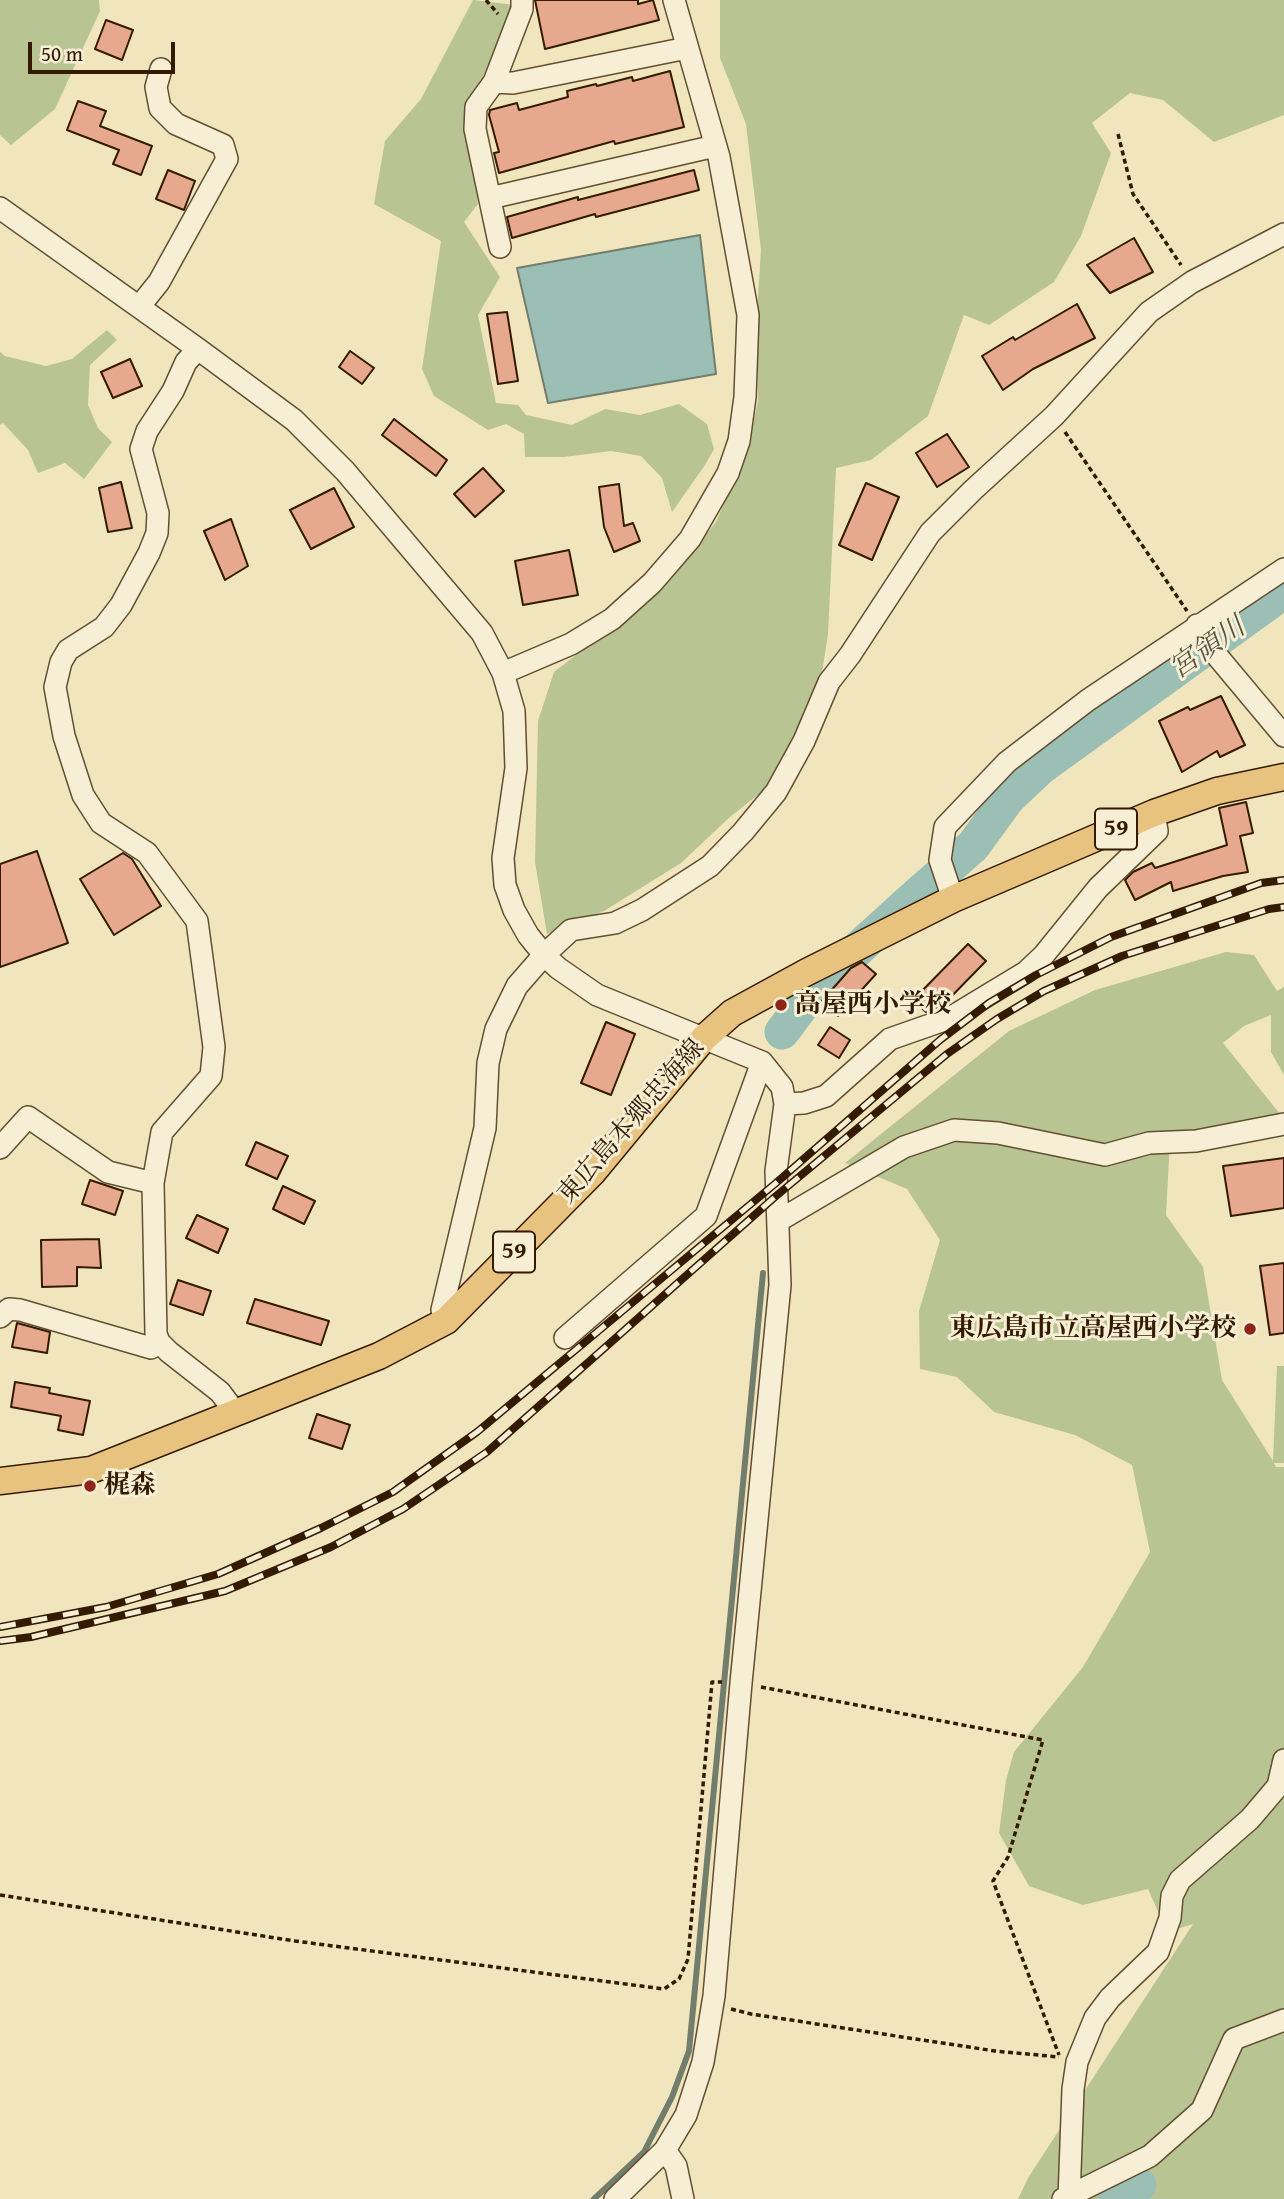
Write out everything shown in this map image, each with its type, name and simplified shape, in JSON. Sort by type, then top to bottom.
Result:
[{"type":"main road","name":"東広島本郷忠海線","points":[[0,1481],[91,1470],[379,1356],[446,1321],[593,1172],[704,1038],[732,1013],[953,899],[1154,813],[1217,791],[1284,777]]},
{"type":"street","points":[[500,247],[475,129],[476,107],[494,82],[522,9],[522,0]]},
{"type":"street","points":[[503,673],[571,644],[612,619],[653,583],[690,539],[728,473],[739,442],[746,397],[748,315],[719,157],[674,0]]},
{"type":"street","points":[[494,82],[513,83],[687,48]]},
{"type":"street","points":[[139,307],[159,282],[227,159],[223,145],[176,124],[160,108],[156,87],[161,69]]},
{"type":"street","points":[[490,198],[715,146]]},
{"type":"street","points":[[0,208],[294,420],[345,471],[482,633],[503,673],[514,711],[516,768],[503,858],[505,885],[514,910],[528,935],[544,955],[597,995],[762,1062],[782,1087],[785,1104],[776,1171],[780,1285],[712,2004],[703,2062],[686,2115],[665,2150],[615,2199]]},
{"type":"street","points":[[446,1321],[442,1310],[485,1128],[488,1063],[496,1029],[517,986],[571,930],[615,923],[642,910],[710,866],[776,792],[804,741],[829,682],[850,655],[930,533],[973,489],[1054,416],[1149,312],[1192,282],[1284,234]]},
{"type":"street","points":[[198,349],[187,362],[173,391],[147,431],[141,449],[158,513],[157,533],[149,553],[121,605],[104,627],[68,650],[61,662],[55,687],[64,736],[83,795],[102,823],[147,853],[197,921],[214,1047],[211,1076],[162,1132],[153,1183],[156,1334],[159,1342],[220,1392],[235,1412]]},
{"type":"street","points":[[953,899],[940,860],[945,827],[1007,762],[1088,700],[1205,638],[1284,569]]},
{"type":"street","points":[[1205,638],[1284,736]]},
{"type":"street","points":[[785,1104],[804,1104],[826,1096],[890,1039],[950,1018],[1026,972],[1043,956],[1098,888],[1157,831],[1154,813]]},
{"type":"street","points":[[565,1338],[706,1216],[762,1062]]},
{"type":"street","points":[[0,1148],[28,1117],[108,1172],[153,1183]]},
{"type":"street","points":[[778,1221],[904,1147],[954,1130],[998,1133],[1105,1155],[1149,1143],[1196,1141],[1284,1124]]},
{"type":"street","points":[[0,1317],[9,1309],[20,1310],[151,1348],[159,1342]]},
{"type":"street","points":[[1067,2198],[1077,2062],[1095,2018],[1110,1998],[1157,1952],[1170,1919],[1172,1896],[1180,1880],[1250,1819],[1278,1786],[1284,1760]]},
{"type":"street","points":[[1067,2198],[1150,2157],[1202,2110],[1234,2039],[1284,2021]]},
{"type":"street","points":[[665,2150],[677,2166],[682,2199]]},
{"type":"path","points":[[1118,134],[1133,194],[1192,282]]},
{"type":"path","points":[[1054,416],[1205,638]]},
{"type":"path","points":[[0,1895],[295,1941],[664,1989],[679,1979],[688,1959],[712,1682]]},
{"type":"path","points":[[712,2004],[751,2014],[995,2051],[1059,2057],[993,1881],[1008,1857],[1042,1740],[741,1684]]},
{"type":"green space","points":[[0,0],[99,0],[100,11],[55,109],[11,145],[0,135]]},
{"type":"green space","points":[[473,0],[515,5],[466,114],[478,204],[464,222],[500,277],[478,315],[496,403],[518,405],[526,415],[572,425],[605,409],[640,415],[679,404],[707,424],[714,449],[672,512],[662,478],[641,456],[611,451],[564,457],[525,457],[524,434],[506,424],[488,430],[434,396],[422,369],[441,241],[374,204],[385,141],[421,99]]},
{"type":"green space","points":[[720,0],[1284,0],[1284,115],[1214,142],[1163,100],[1130,93],[1092,123],[1111,153],[1081,236],[1054,282],[989,325],[964,315],[928,416],[871,460],[836,468],[828,634],[816,711],[769,786],[730,817],[681,863],[604,911],[547,934],[535,862],[538,721],[554,672],[664,587],[716,522],[747,451],[758,401],[757,314],[761,250],[746,124],[720,58]]},
{"type":"green space","points":[[107,330],[117,340],[90,365],[88,405],[98,428],[112,442],[84,479],[65,463],[38,473],[28,450],[3,423],[0,425],[0,352],[5,356],[46,366],[72,359]]},
{"type":"green space","points":[[1226,952],[1254,955],[1277,991],[1284,987],[1284,1075],[1271,1052],[1271,1015],[1244,1026],[1223,1043],[1284,1119],[1170,1142],[1166,1215],[1203,1267],[1222,1380],[1273,1461],[1277,1366],[1284,1366],[1284,1463],[1274,1463],[1276,1467],[1284,1467],[1284,2199],[1018,2199],[1028,2178],[1193,1924],[1167,1932],[1148,1889],[1083,1905],[1029,1886],[999,1833],[1006,1780],[1014,1752],[1083,1667],[1150,1552],[1132,1465],[1075,1435],[994,1412],[957,1377],[920,1369],[919,1311],[940,1240],[907,1189],[845,1163],[1009,1031],[1095,990]]},
{"type":"water","points":[[700,235],[716,374],[548,403],[517,268]]},
{"type":"building","points":[[535,0],[638,0],[638,4],[653,0],[659,20],[545,49]]},
{"type":"building","points":[[106,20],[133,30],[122,60],[95,49]]},
{"type":"building","points":[[670,71],[684,127],[615,144],[614,141],[499,173],[494,153],[499,152],[490,110],[517,103],[519,110],[568,97],[567,91],[632,77],[633,81]]},
{"type":"building","points":[[78,101],[106,111],[100,126],[152,146],[141,175],[113,164],[119,150],[67,130]]},
{"type":"building","points":[[168,170],[195,181],[184,210],[156,199]]},
{"type":"building","points":[[694,170],[699,190],[596,217],[595,214],[512,238],[507,217]]},
{"type":"building","points":[[1134,238],[1153,272],[1110,293],[1087,265]]},
{"type":"building","points":[[1077,304],[1095,338],[1033,369],[1003,390],[982,356]]},
{"type":"building","points":[[507,312],[518,381],[498,384],[487,314]]},
{"type":"building","points":[[350,351],[374,368],[362,384],[339,367]]},
{"type":"building","points":[[130,359],[142,386],[113,398],[101,372]]},
{"type":"building","points":[[394,419],[447,460],[436,476],[382,435]]},
{"type":"building","points":[[947,434],[969,467],[937,487],[916,453]]},
{"type":"building","points":[[483,468],[504,491],[475,517],[454,494]]},
{"type":"building","points":[[121,482],[132,528],[108,532],[99,488]]},
{"type":"building","points":[[866,483],[899,497],[872,560],[839,545]]},
{"type":"building","points":[[619,484],[624,526],[633,523],[640,541],[614,552],[604,527],[599,487]]},
{"type":"building","points":[[334,488],[354,527],[311,549],[290,510]]},
{"type":"building","points":[[231,519],[248,566],[225,580],[204,531]]},
{"type":"building","points":[[569,550],[578,595],[523,605],[515,561]]},
{"type":"building","points":[[1221,696],[1245,745],[1220,757],[1217,751],[1182,772],[1159,721],[1188,707],[1190,710]]},
{"type":"building","points":[[1246,802],[1253,833],[1240,836],[1248,872],[1223,876],[1173,891],[1171,882],[1135,900],[1125,880],[1133,872],[1152,863],[1155,868],[1227,845],[1219,808]]},
{"type":"building","points":[[37,851],[68,943],[0,967],[0,864]]},
{"type":"building","points":[[123,853],[132,859],[161,906],[114,935],[80,879]]},
{"type":"building","points":[[968,944],[986,961],[941,1007],[926,1012],[913,1000]]},
{"type":"building","points":[[862,962],[876,974],[838,1016],[821,1002],[851,968]]},
{"type":"building","points":[[606,1022],[635,1034],[611,1095],[581,1083]]},
{"type":"building","points":[[830,1027],[850,1040],[839,1058],[818,1045]]},
{"type":"building","points":[[256,1142],[288,1156],[277,1179],[246,1165]]},
{"type":"building","points":[[1284,1158],[1284,1208],[1231,1216],[1223,1166]]},
{"type":"building","points":[[90,1180],[123,1191],[115,1215],[82,1204]]},
{"type":"building","points":[[283,1186],[315,1201],[304,1224],[273,1209]]},
{"type":"building","points":[[197,1215],[228,1229],[218,1253],[186,1238]]},
{"type":"building","points":[[99,1239],[101,1268],[77,1267],[77,1286],[42,1287],[41,1240]]},
{"type":"building","points":[[1284,1263],[1284,1333],[1270,1335],[1260,1266]]},
{"type":"building","points":[[178,1280],[211,1291],[203,1315],[170,1304]]},
{"type":"building","points":[[255,1299],[329,1321],[321,1345],[247,1323]]},
{"type":"building","points":[[17,1323],[50,1332],[47,1353],[12,1347]]},
{"type":"building","points":[[15,1382],[50,1388],[49,1393],[90,1401],[83,1435],[58,1430],[61,1416],[11,1407]]},
{"type":"building","points":[[317,1414],[350,1425],[342,1449],[309,1438]]},
{"type":"waterway","name":"宮領川","points":[[782,1032],[816,987],[973,846],[1008,798],[1041,767],[1284,594]]},
{"type":"waterway","points":[[594,2199],[644,2152],[672,2097],[689,2051],[763,1273]]},
{"type":"waterway","points":[[1115,2199],[1139,2185]]},
{"type":"railway","points":[[0,1627],[106,1607],[218,1574],[393,1492],[477,1432],[776,1183],[940,1040],[989,1003],[1036,975],[1111,937],[1261,883],[1284,880]]},
{"type":"railway","points":[[0,1641],[31,1637],[225,1591],[331,1547],[403,1509],[487,1452],[776,1196],[947,1054],[997,1019],[1044,991],[1122,956],[1269,909],[1284,907]]},
{"type":"place","name":"高屋西小学校","points":[[781,1005]]},
{"type":"place","name":"東広島市立高屋西小学校","points":[[1250,1329]]},
{"type":"place","name":"梶森","points":[[90,1486]]}]
